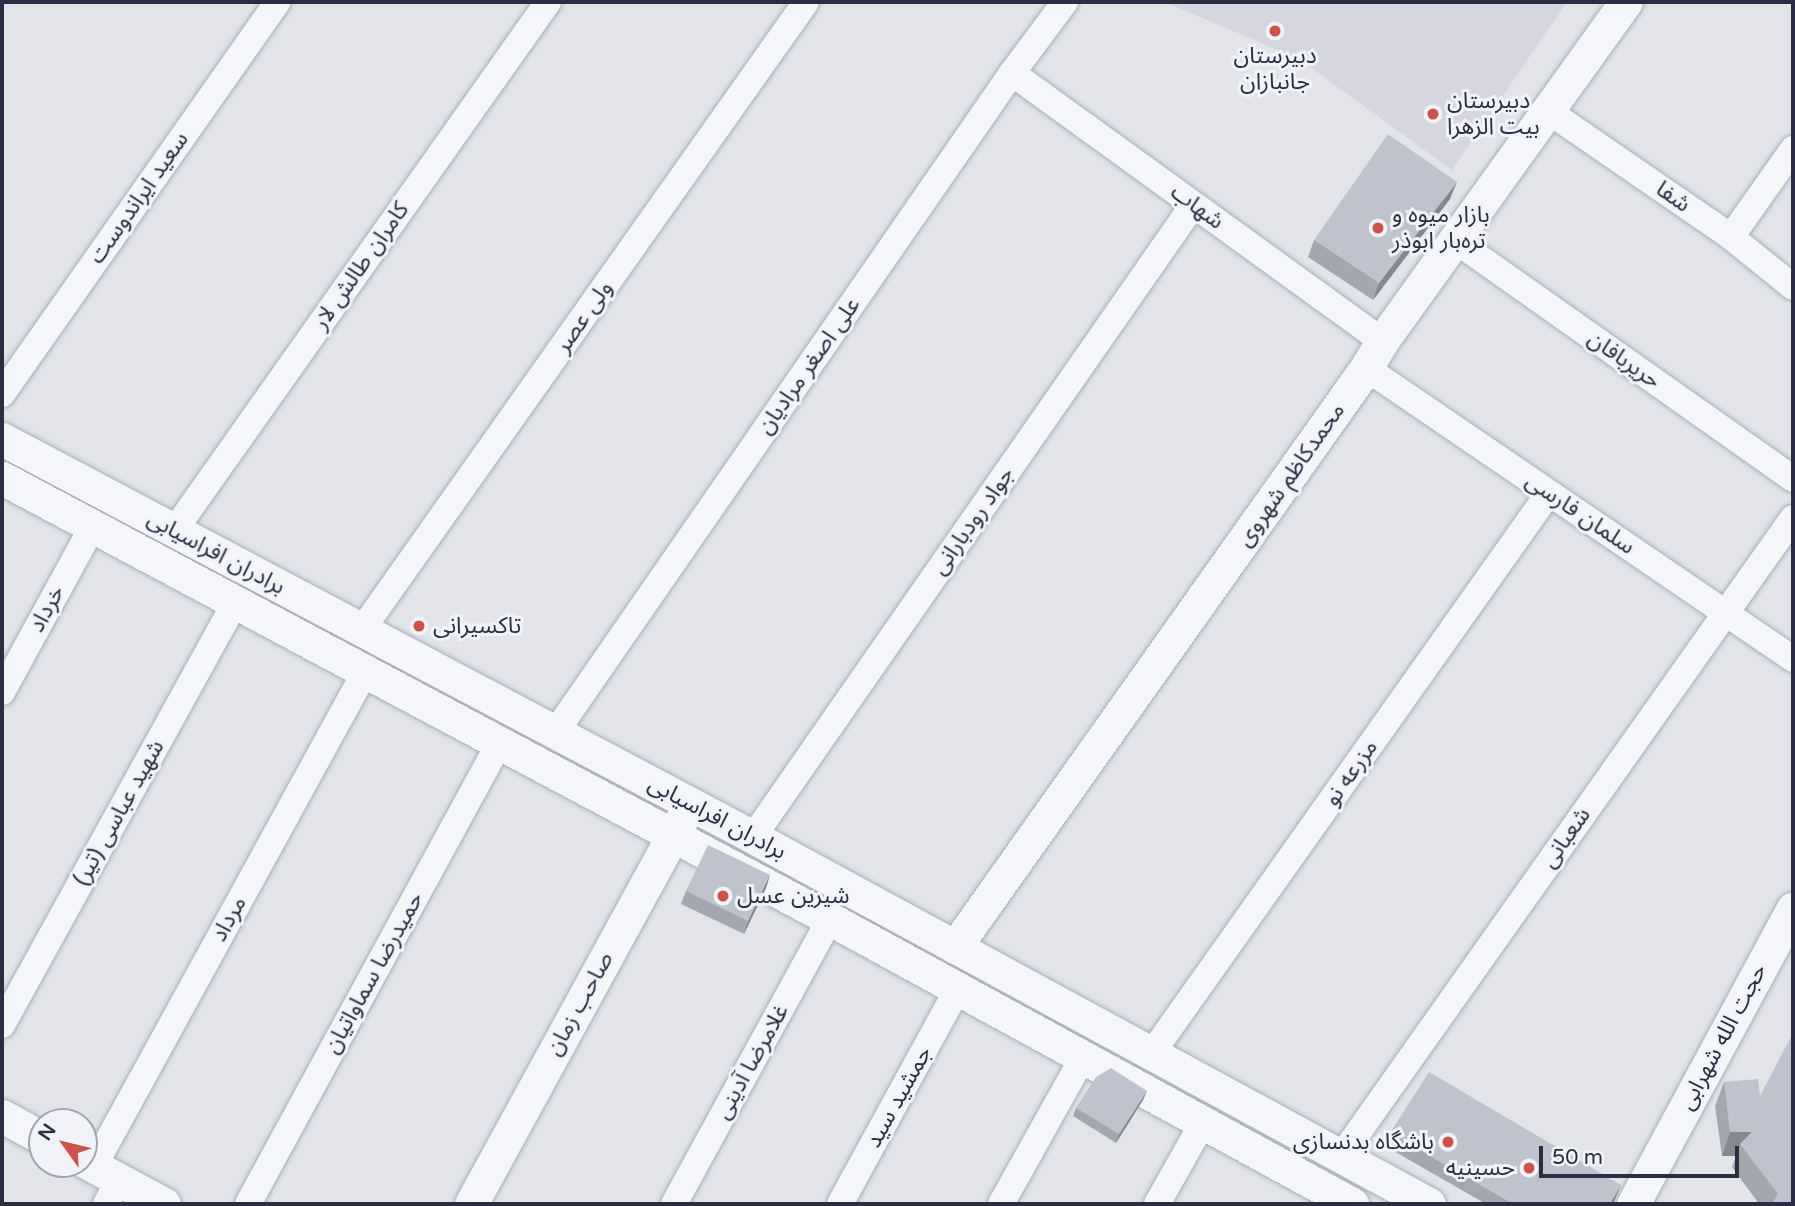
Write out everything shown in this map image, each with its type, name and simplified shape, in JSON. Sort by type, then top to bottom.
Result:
[{"type":"street","name":"سعید ایراندوست","points":[[2,394],[277,2]]},
{"type":"street","name":"کامران طالش لار","points":[[174,531],[548,2]]},
{"type":"street","name":"ولی عصر","points":[[361,631],[806,2]]},
{"type":"street","name":"علی اصغر مرادیان","points":[[555,733],[1012,73],[1065,2]]},
{"type":"street","name":"محمدکاظم شهروی","points":[[955,947],[1626,2]]},
{"type":"street","name":"شهاب","points":[[1012,73],[1194,205],[1374,355]]},
{"type":"street","name":"شفا","points":[[1548,111],[1731,237],[1793,287]]},
{"type":"street","points":[[1731,237],[1793,149]]},
{"type":"street","name":"جواد رودبارانی","points":[[753,836],[1194,205]]},
{"type":"street","name":"حریربافان","points":[[1456,242],[1793,479]]},
{"type":"street","name":"سلمان فارسی","points":[[1374,355],[1549,493],[1793,660]]},
{"type":"street","name":"برادران افراسیابی","points":[[2,439],[753,836],[1340,1158],[1429,1204]]},
{"type":"street","name":"برادران افراسیابی","points":[[2,478],[830,919],[1202,1124],[1318,1196],[1352,1204]]},
{"type":"street","name":"مزرعه نو","points":[[1152,1053],[1549,493]]},
{"type":"street","name":"شعبانی","points":[[1340,1158],[1793,518]]},
{"type":"street","name":"خرداد","points":[[2,692],[93,526]]},
{"type":"street","name":"شهید عباسی (تیر)","points":[[2,1025],[236,601]]},
{"type":"street","name":"مرداد","points":[[101,1178],[365,671]]},
{"type":"street","name":"حمیدرضا سماواتیان","points":[[248,1204],[500,742]]},
{"type":"street","name":"صاحب زمان","points":[[471,1204],[689,803]]},
{"type":"street","name":"حجت الله شهرابی","points":[[1633,1204],[1793,908]]},
{"type":"street","name":"غلامرضا آدینی","points":[[674,1204],[830,919]]},
{"type":"street","name":"جمشید سید","points":[[840,1204],[957,990]]},
{"type":"street","points":[[1001,1204],[1082,1059]]},
{"type":"street","points":[[2,1116],[28,1130]]},
{"type":"street","points":[[1157,1204],[1202,1124]]},
{"type":"street","points":[[101,1178],[164,1204]]},
{"type":"shaded area","name":"دبیرستان بیت الزهرا","points":[[1165,2],[1567,2],[1452,170],[1299,59]]},
{"type":"building","name":"بازار میوه و تره‌بار ابوذر","points":[[1388,134],[1457,182],[1379,283],[1314,240]]},
{"type":"building","name":"شیرین عسل","points":[[708,845],[770,875],[748,921],[686,891]]},
{"type":"building","points":[[1793,1033],[1793,1204],[1772,1204],[1778,1194],[1740,1144],[1752,1132],[1730,1132],[1724,1082],[1758,1079],[1760,1096]]},
{"type":"building","points":[[1111,1068],[1147,1091],[1119,1134],[1076,1108],[1096,1077]]},
{"type":"building","points":[[1429,1072],[1621,1185],[1610,1204],[1513,1204],[1390,1133]]},
{"type":"place","name":"دبیرستان جانبازان","points":[[1275,31]]},
{"type":"place","name":"دبیرستان بیت الزهرا","points":[[1433,114]]},
{"type":"place","name":"بازار میوه و تره‌بار ابوذر","points":[[1378,228]]},
{"type":"place","name":"تاکسیرانی","points":[[419,626]]},
{"type":"place","name":"شیرین عسل","points":[[723,896]]},
{"type":"place","name":"باشگاه بدنسازی","points":[[1448,1142]]},
{"type":"place","name":"حسینیه","points":[[1529,1168]]}]
